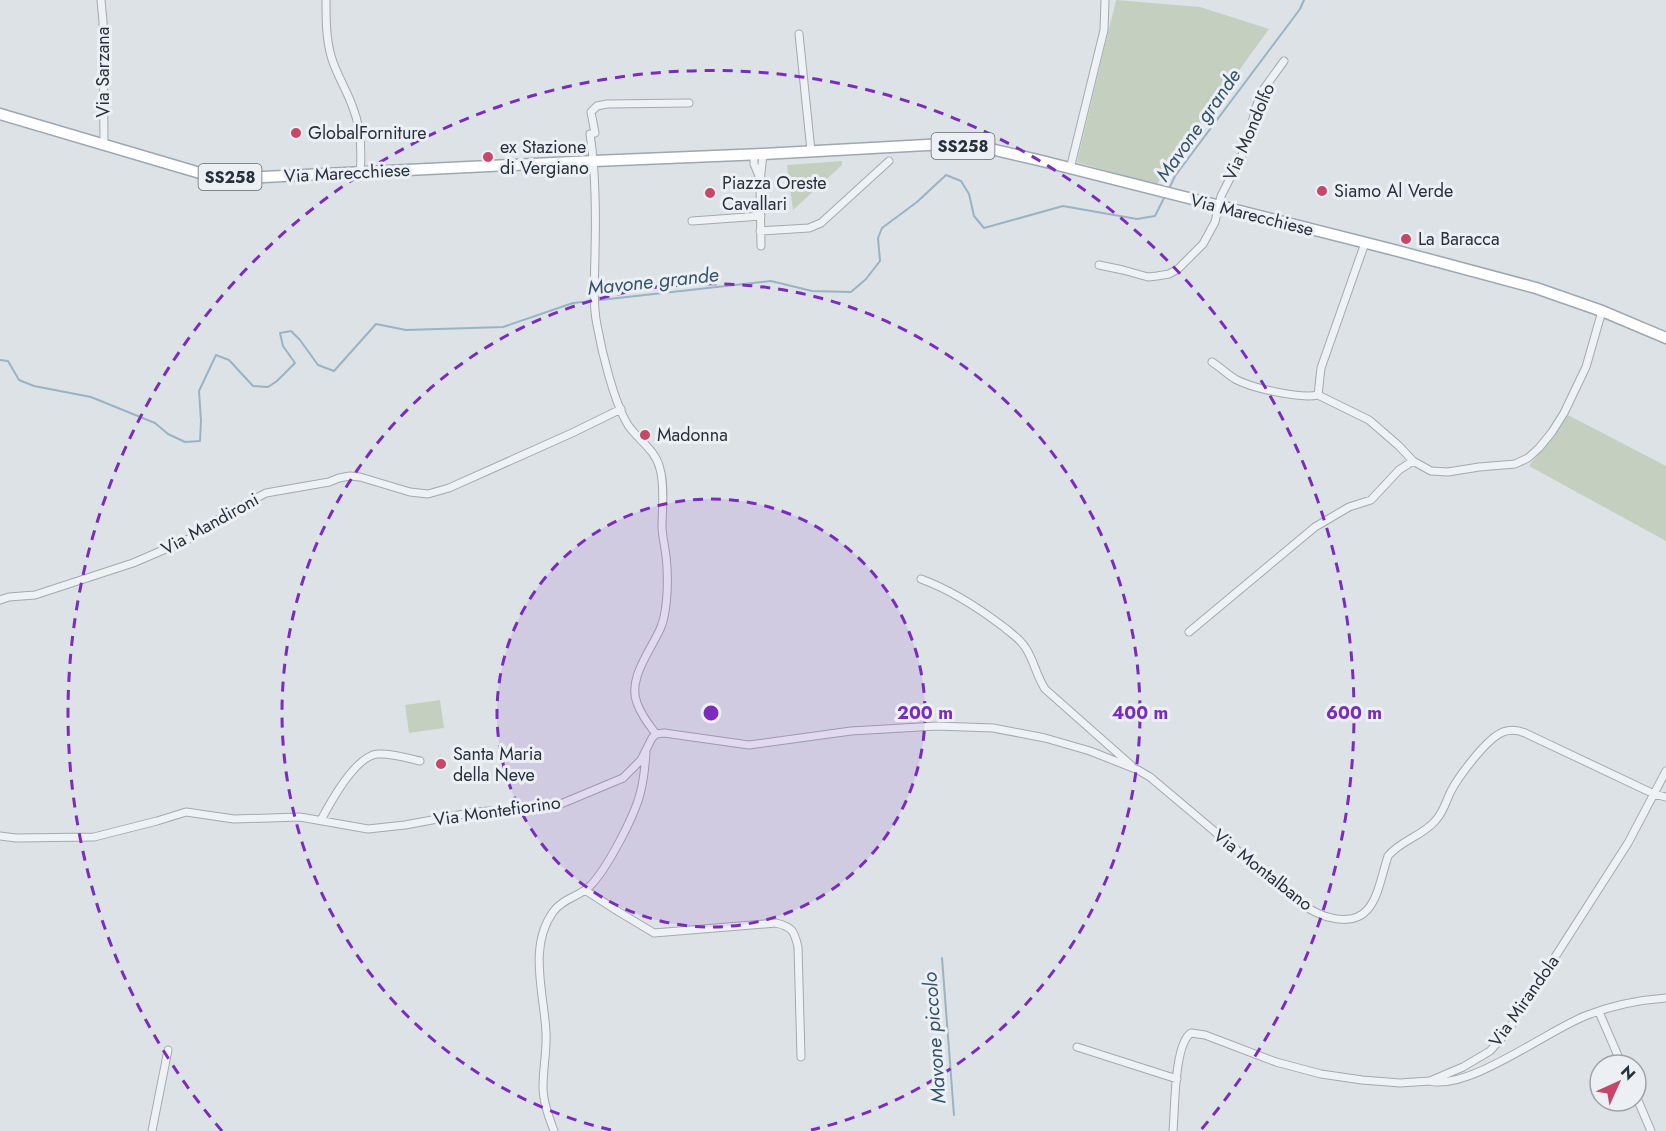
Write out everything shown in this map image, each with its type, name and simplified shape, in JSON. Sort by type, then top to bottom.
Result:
[{"type":"main road","name":"Via Marecchiese","points":[[0,114],[218,176],[263,177],[759,155],[945,144],[991,149],[1536,288],[1602,311],[1666,338]]},
{"type":"street","name":"Via Sarzana","points":[[101,0],[104,143]]},
{"type":"street","points":[[326,0],[326,26],[331,55],[358,123],[360,172]]},
{"type":"street","points":[[1070,169],[1104,30],[1105,0]]},
{"type":"street","points":[[799,34],[811,152]]},
{"type":"street","name":"Via Mondolfo","points":[[1100,265],[1148,277],[1168,274],[1178,269],[1203,244],[1211,232],[1221,196],[1246,147],[1256,107],[1263,90],[1284,61]]},
{"type":"street","points":[[656,734],[636,702],[635,686],[640,668],[662,626],[666,597],[667,568],[662,531],[660,468],[652,452],[629,425],[621,409],[601,345],[594,304],[596,227],[594,161],[590,134],[595,133],[591,112],[597,106],[689,103]]},
{"type":"street","points":[[759,155],[761,246]]},
{"type":"street","points":[[760,231],[809,228],[821,223],[889,161]]},
{"type":"street","points":[[692,221],[761,216]]},
{"type":"street","points":[[1318,395],[1321,368],[1365,243]]},
{"type":"street","points":[[1212,362],[1236,380],[1286,394],[1311,397],[1318,395],[1369,420],[1413,461],[1431,471],[1448,472],[1479,466],[1515,464],[1528,458],[1552,432],[1573,397],[1586,367],[1602,311]]},
{"type":"street","name":"Via Mandironi","points":[[0,600],[35,595],[133,563],[189,539],[228,513],[266,493],[350,476],[410,492],[428,494],[449,488],[621,409]]},
{"type":"street","points":[[1189,633],[1315,527],[1349,507],[1371,500],[1399,470],[1413,461]]},
{"type":"street","name":"Via Montalbano","points":[[921,579],[947,590],[992,618],[1023,644],[1045,688],[1109,747],[1150,777],[1302,905],[1327,917],[1347,920],[1366,912],[1372,904],[1388,856],[1393,850],[1436,821],[1464,771],[1494,737],[1504,731],[1516,730],[1526,733],[1654,794]]},
{"type":"street","name":"Via Montalbano","points":[[656,734],[664,733],[749,745],[851,731],[937,726],[993,728],[1045,738],[1138,770]]},
{"type":"street","name":"Via Montefiorino","points":[[0,836],[16,838],[94,837],[186,812],[234,819],[300,817],[368,829],[405,825],[475,812],[556,806],[623,778],[641,760],[656,734]]},
{"type":"street","points":[[554,1131],[543,1089],[547,1047],[539,963],[541,940],[553,911],[562,902],[585,890],[600,875],[640,796],[646,750]]},
{"type":"street","points":[[321,820],[333,796],[368,757],[377,754],[420,761]]},
{"type":"street","name":"Via Mirandola","points":[[1173,1131],[1179,1053],[1186,1036],[1191,1033],[1276,1062],[1321,1074],[1400,1083],[1430,1081],[1463,1067],[1490,1051],[1507,1032],[1628,843],[1666,771]]},
{"type":"street","points":[[1654,794],[1666,797]]},
{"type":"street","points":[[585,890],[654,933],[776,923],[788,926],[795,933],[798,946],[801,1057]]},
{"type":"street","points":[[1430,1081],[1438,1083],[1458,1079],[1483,1070],[1585,1016],[1650,999],[1666,998]]},
{"type":"street","points":[[1599,1012],[1617,1053]]},
{"type":"street","points":[[1077,1047],[1177,1079]]},
{"type":"street","points":[[152,1131],[168,1050]]},
{"type":"street","points":[[1644,1113],[1652,1131]]},
{"type":"green space","points":[[1116,0],[1200,7],[1269,29],[1156,185],[1077,162]]},
{"type":"green space","points":[[842,161],[842,165],[793,210],[787,165]]},
{"type":"green space","points":[[1568,415],[1666,466],[1666,541],[1529,466]]},
{"type":"green space","points":[[440,700],[444,728],[409,733],[405,705]]},
{"type":"waterway","name":"Mavone grande","points":[[1169,189],[1175,176],[1300,9],[1304,0]]},
{"type":"waterway","name":"Mavone grande","points":[[0,360],[8,361],[19,380],[34,386],[91,397],[155,423],[168,434],[185,442],[200,441],[199,391],[216,355],[229,360],[253,386],[268,387],[295,363],[283,346],[280,333],[291,331],[318,365],[334,371],[376,324],[406,330],[503,327],[573,303],[771,281],[812,291],[851,292],[866,279],[880,261],[878,238],[882,228],[917,202],[946,175],[961,181],[969,194],[974,216],[984,228],[1063,206],[1137,219],[1155,216],[1165,196]]},
{"type":"waterway","name":"Mavone piccolo","points":[[942,958],[954,1115]]},
{"type":"place","name":"GlobalForniture","points":[[296,133]]},
{"type":"place","name":"ex Stazione di Vergiano","points":[[488,157]]},
{"type":"place","name":"Siamo Al Verde","points":[[1322,191]]},
{"type":"place","name":"Piazza Oreste Cavallari","points":[[710,193]]},
{"type":"place","name":"La Baracca","points":[[1406,239]]},
{"type":"place","name":"Madonna","points":[[645,435]]},
{"type":"place","name":"Santa Maria della Neve","points":[[441,764]]}]
